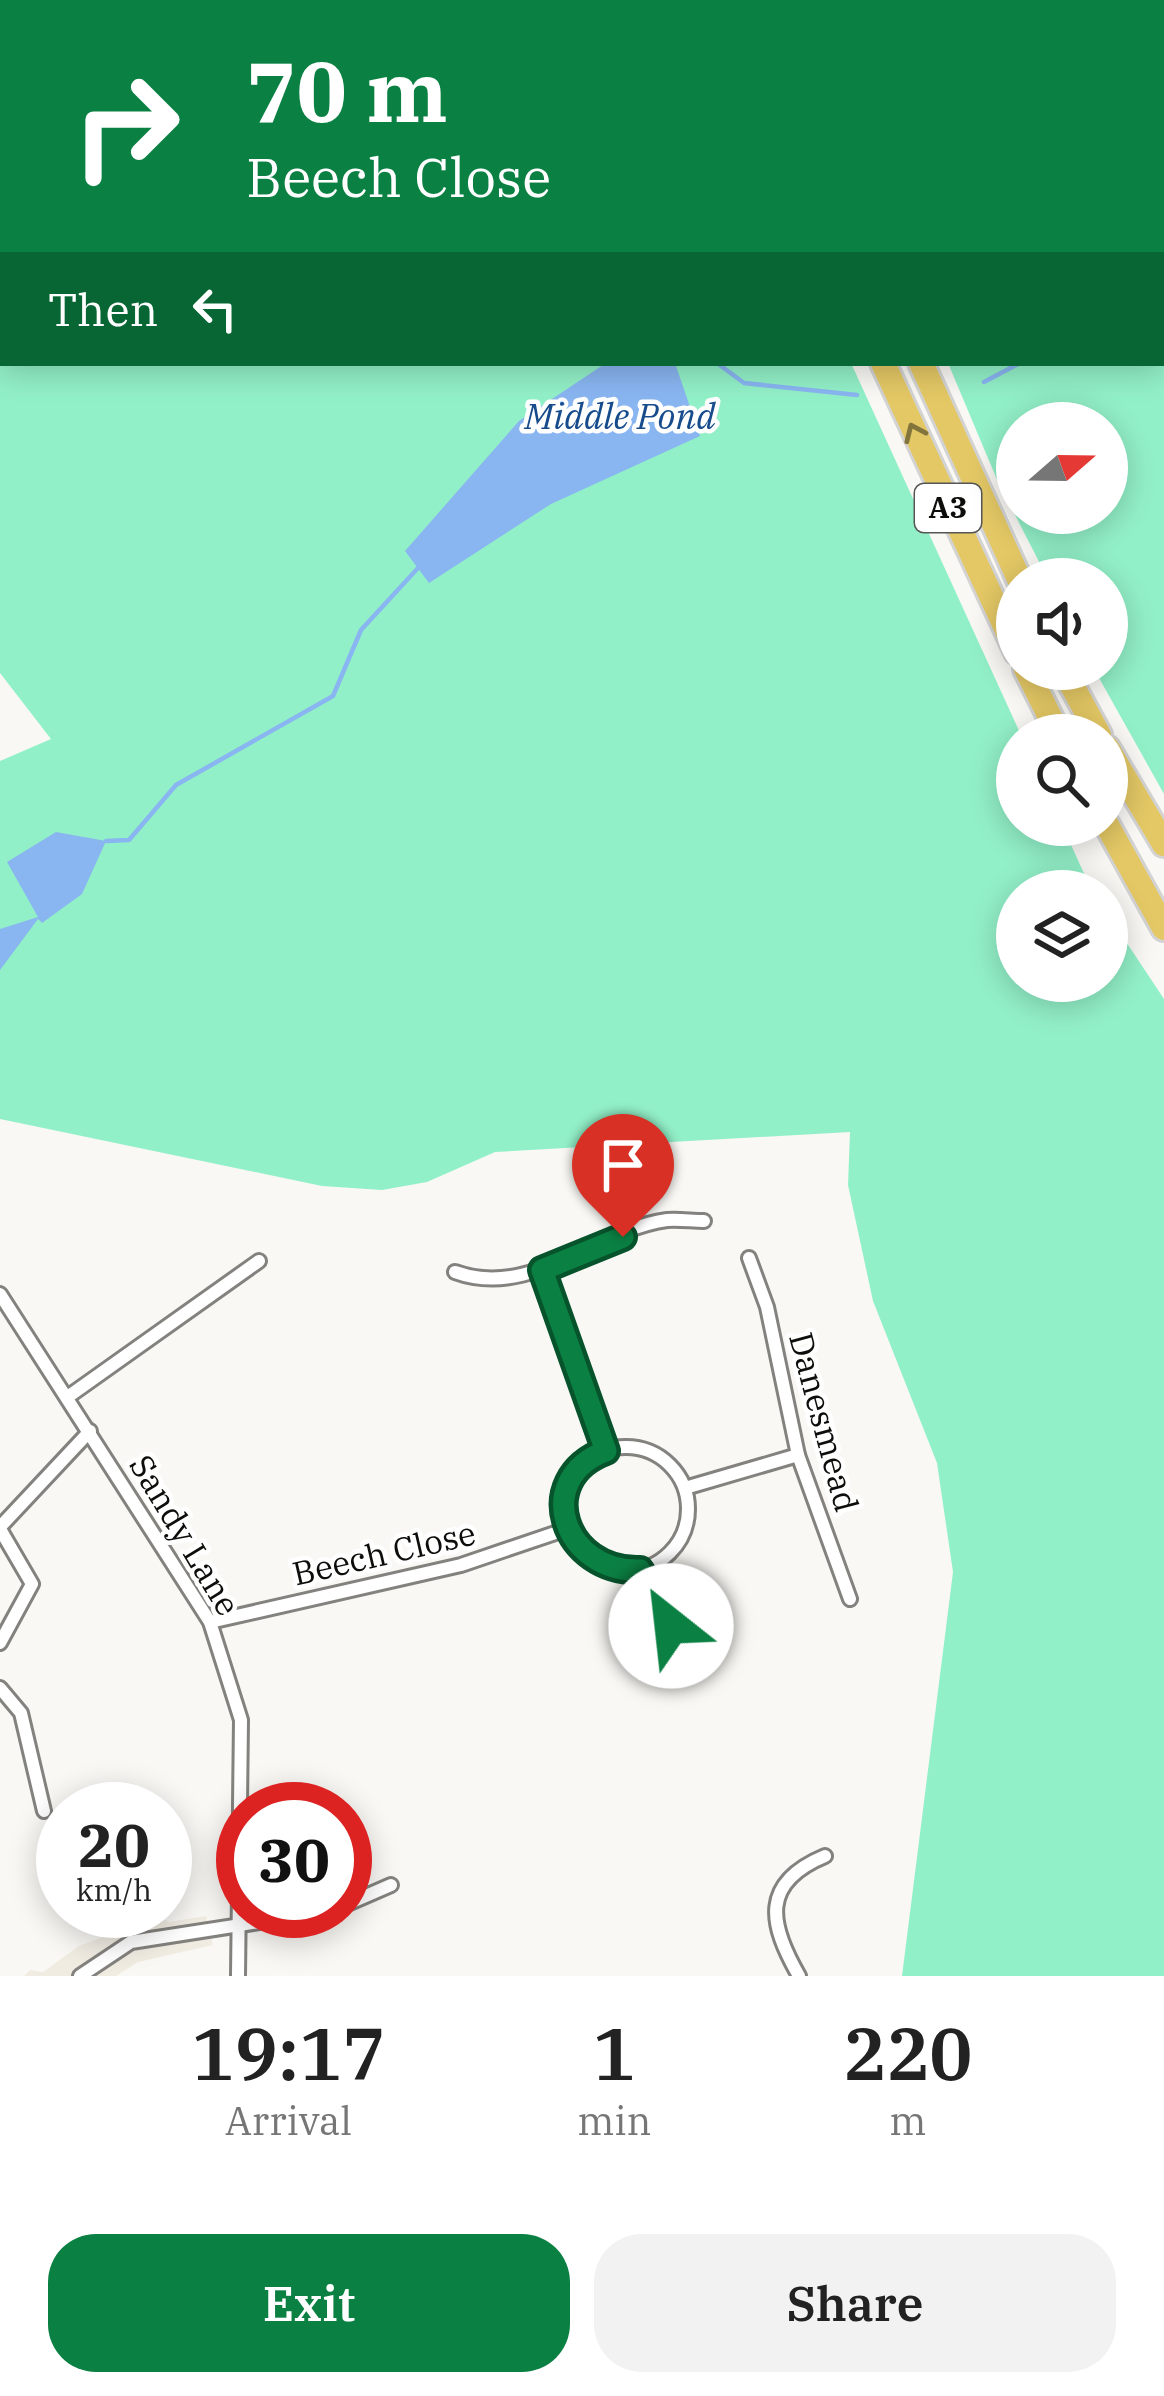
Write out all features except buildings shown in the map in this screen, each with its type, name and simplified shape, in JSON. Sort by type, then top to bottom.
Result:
[{"type":"highway","name":"A3","points":[[884,366],[996,607]]},
{"type":"highway","name":"A3","points":[[921,366],[1009,558]]},
{"type":"highway","points":[[1128,783],[1164,844]]},
{"type":"highway","points":[[1119,846],[1164,928]]},
{"type":"street","points":[[455,1272],[481,1281],[542,1270],[664,1220],[704,1221]]},
{"type":"street","name":"Danesmead","points":[[749,1258],[767,1307],[798,1455],[850,1599]]},
{"type":"street","points":[[68,1396],[259,1261]]},
{"type":"street","points":[[542,1270],[606,1451]]},
{"type":"street","name":"Sandy Lane","points":[[0,1294],[210,1622],[241,1720],[239,1782]]},
{"type":"street","points":[[0,1643],[32,1584],[0,1528],[90,1431]]},
{"type":"street","points":[[620,1446],[650,1450],[673,1467],[686,1488],[685,1532],[665,1558],[640,1570],[606,1568],[580,1550],[567,1529],[564,1507],[575,1472],[606,1451],[620,1446]]},
{"type":"street","points":[[686,1488],[798,1455]]},
{"type":"street","name":"Beech Close","points":[[210,1622],[461,1565],[567,1529]]},
{"type":"street","points":[[640,1570],[656,1591],[686,1660]]},
{"type":"street","points":[[0,1688],[21,1714],[37,1782]]},
{"type":"street","points":[[796,1849],[805,1865]]},
{"type":"street","points":[[799,1976],[774,1925],[785,1884],[805,1865],[825,1856]]},
{"type":"street","points":[[372,1893],[391,1885]]},
{"type":"street","points":[[80,1976],[131,1942],[216,1926]]},
{"type":"street","name":"Sandy Lane","points":[[237,1938],[238,1976]]},
{"type":"shaded area","points":[[206,1916],[213,1945],[138,1962],[116,1976],[24,1976],[30,1970],[43,1972],[79,1946],[100,1938],[192,1938],[192,1918]]},
{"type":"green space","points":[[0,366],[852,366],[996,680],[996,690],[1000,690],[1011,714],[996,714],[996,846],[1072,846],[1082,870],[996,870],[996,1002],[1128,1002],[1128,945],[1164,999],[1164,1976],[902,1976],[953,1572],[937,1463],[873,1301],[848,1185],[850,1132],[495,1152],[427,1182],[382,1190],[322,1186],[0,1119],[0,761],[51,739],[0,673]]},
{"type":"green space","points":[[949,366],[1164,366],[1164,794],[1128,730],[1128,714],[1119,714],[1106,690],[1128,690],[1128,558],[1037,558],[1025,534],[1128,534],[1128,402],[996,402],[996,477]]},
{"type":"water","name":"Middle Pond","points":[[602,366],[676,366],[700,436],[551,504],[429,583],[405,551],[519,421]]},
{"type":"water","points":[[56,832],[106,841],[82,894],[42,923],[38,919],[0,970],[0,929],[38,917],[7,862]]},
{"type":"waterway","points":[[721,366],[744,383],[857,395]]},
{"type":"waterway","points":[[984,382],[1014,366]]},
{"type":"waterway","points":[[106,841],[129,840],[176,785],[333,696],[361,630],[418,568]]},
{"type":"route","points":[[623,1237],[542,1270],[606,1451],[590,1457],[575,1472],[564,1507],[567,1529],[580,1550],[606,1568],[640,1570],[656,1591],[671,1626]]}]
